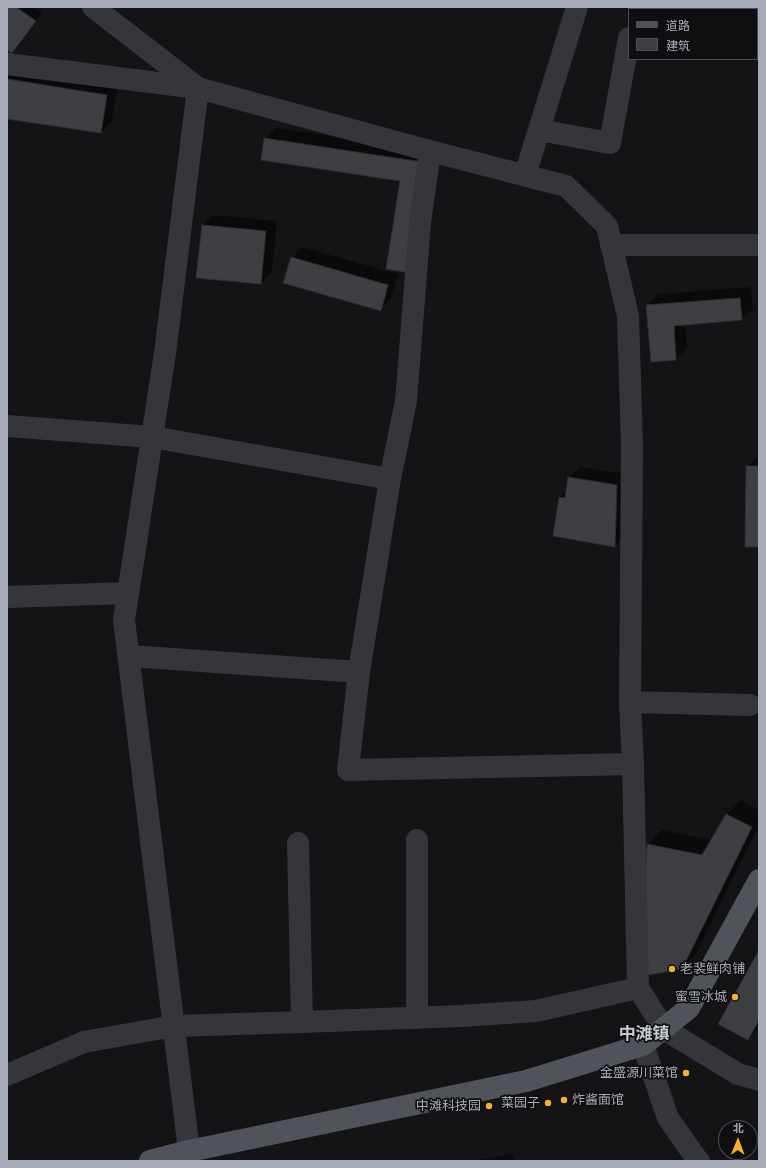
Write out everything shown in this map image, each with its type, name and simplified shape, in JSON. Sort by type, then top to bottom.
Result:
[{"type":"main road","points":[[150,1161],[189,1151],[526,1081],[643,1045],[689,1008],[759,880]]},
{"type":"street","points":[[93,7],[198,88]]},
{"type":"street","points":[[525,175],[577,7]]},
{"type":"street","points":[[539,130],[610,143],[628,44]]},
{"type":"street","points":[[7,64],[198,88],[566,186],[607,226],[628,316],[632,447],[630,702],[633,764],[638,988],[664,1029],[738,1074],[759,1080]]},
{"type":"street","points":[[189,1151],[124,620],[165,353],[198,88]]},
{"type":"street","points":[[430,151],[420,223],[406,401],[390,479],[359,672],[348,770],[633,764]]},
{"type":"street","points":[[611,244],[759,245]]},
{"type":"street","points":[[7,426],[152,437],[390,479]]},
{"type":"street","points":[[7,597],[128,593]]},
{"type":"street","points":[[129,656],[359,672]]},
{"type":"street","points":[[630,702],[750,705]]},
{"type":"street","points":[[417,840],[418,1018]]},
{"type":"street","points":[[298,843],[302,1022]]},
{"type":"street","points":[[7,1075],[84,1042],[174,1026],[418,1018],[536,1011],[638,988]]},
{"type":"street","points":[[643,1045],[668,1118],[699,1161]]},
{"type":"building","points":[[7,7],[16,7],[36,21],[12,53],[7,50]]},
{"type":"building","points":[[7,79],[107,95],[101,133],[7,119]]},
{"type":"building","points":[[264,138],[422,162],[405,272],[386,269],[400,181],[261,160]]},
{"type":"building","points":[[202,225],[266,231],[261,284],[196,278]]},
{"type":"building","points":[[291,257],[388,285],[381,311],[283,283]]},
{"type":"building","points":[[740,298],[742,320],[674,326],[676,360],[651,362],[646,305]]},
{"type":"building","points":[[746,466],[759,466],[759,547],[745,547]]},
{"type":"building","points":[[568,477],[617,485],[615,547],[553,536],[559,497],[565,498]]},
{"type":"building","points":[[726,814],[752,827],[682,969],[647,975],[642,949],[647,844],[702,855]]},
{"type":"building","points":[[759,950],[759,1020],[748,1040],[718,1024]]},
{"type":"place","name":"老裴鲜肉铺","points":[[672,969]]},
{"type":"place","name":"蜜雪冰城","points":[[735,997]]},
{"type":"place","name":"金盛源川菜馆","points":[[686,1073]]},
{"type":"place","name":"炸酱面馆","points":[[564,1100]]},
{"type":"place","name":"菜园子","points":[[548,1103]]},
{"type":"place","name":"中滩科技园","points":[[489,1106]]},
{"type":"district","name":"中滩镇","points":[[644,1034]]}]
